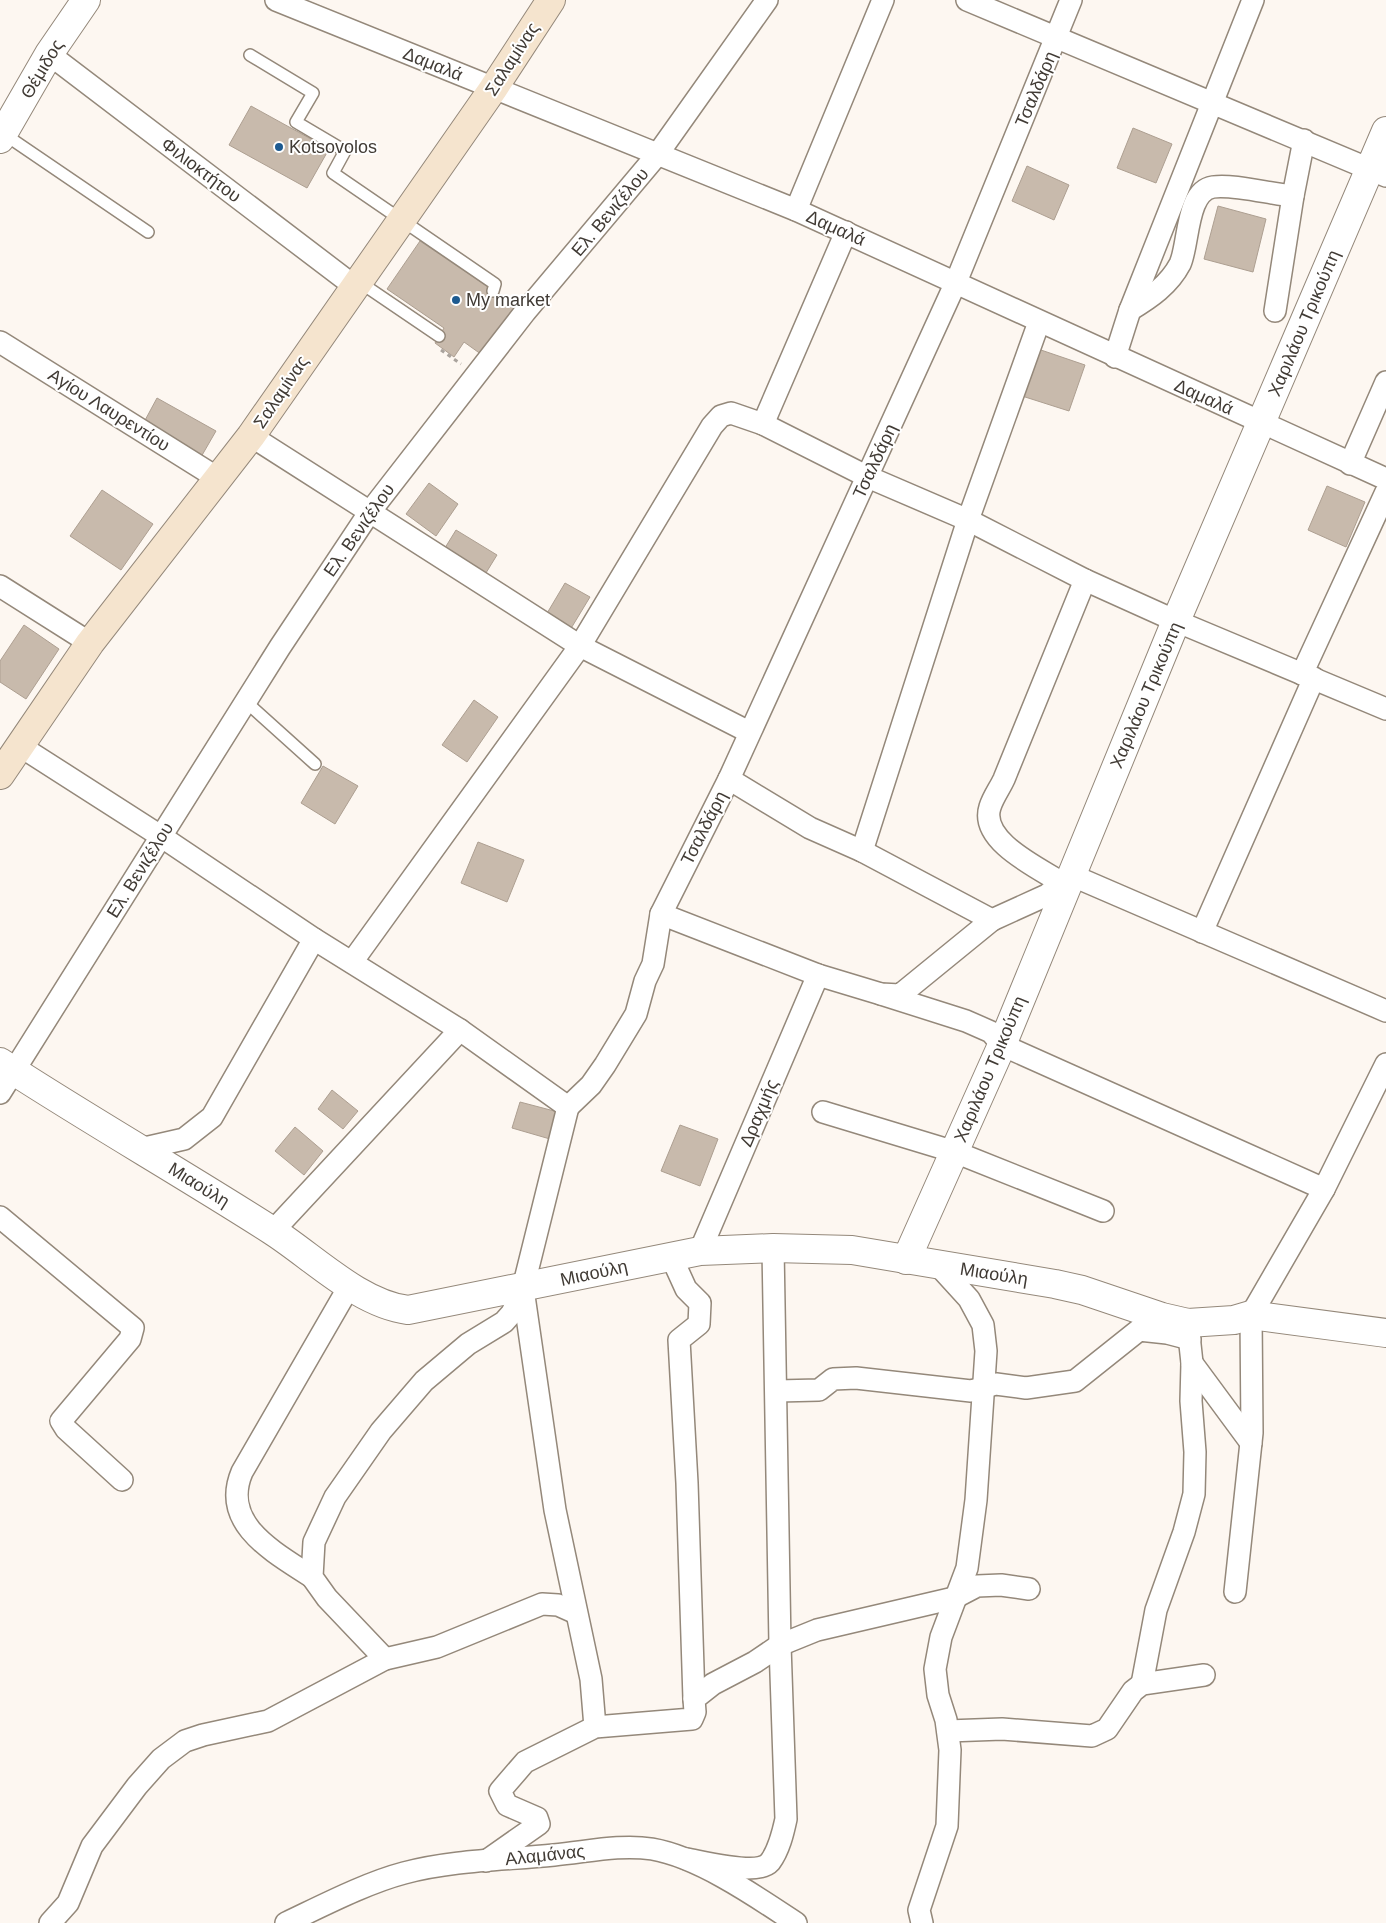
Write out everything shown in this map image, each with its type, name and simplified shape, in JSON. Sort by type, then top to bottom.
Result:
[{"type":"main road","name":"Σαλαμίνας","points":[[0,775],[90,643],[251,436],[493,89],[551,0]]},
{"type":"street","name":"Θέμιδος","points":[[2,136],[49,54],[86,0]]},
{"type":"street","name":"Δαμαλά","points":[[276,0],[796,210],[1386,479]]},
{"type":"street","name":"Ελ. Βενιζέλου","points":[[4,1075],[162,836],[245,701],[369,513],[525,312],[657,155],[767,0]]},
{"type":"street","points":[[796,210],[883,0]]},
{"type":"street","points":[[967,0],[1213,101],[1378,172]]},
{"type":"street","name":"Τσαλδάρη","points":[[568,1106],[600,1072],[636,1014],[645,981],[653,964],[660,914],[729,779],[748,732],[868,477],[956,282],[1071,0]]},
{"type":"street","points":[[1115,357],[1130,310],[1253,0]]},
{"type":"street","name":"Φιλιοκτήτου","points":[[49,54],[356,284]]},
{"type":"street","name":"Χαριλάου Τρικούπη","points":[[906,1260],[1002,1045],[1067,879],[1176,621],[1262,423],[1378,172],[1386,131]]},
{"type":"street","points":[[1275,311],[1292,196],[1304,140]]},
{"type":"street","points":[[1130,310],[1150,299],[1170,279],[1186,249],[1191,213],[1199,197],[1211,187],[1231,187],[1292,196]]},
{"type":"street","points":[[763,424],[846,232]]},
{"type":"street","points":[[862,851],[968,520],[1039,322]]},
{"type":"street","name":"Αγίου Λαυρεντίου","points":[[0,342],[218,479]]},
{"type":"street","points":[[1350,464],[1386,382]]},
{"type":"street","points":[[352,962],[580,646],[712,426],[721,416],[731,412],[763,424],[868,477],[968,520],[1086,580],[1176,621],[1386,709]]},
{"type":"street","points":[[251,436],[580,646],[748,732]]},
{"type":"street","points":[[1202,932],[1386,492]]},
{"type":"street","points":[[1086,580],[1004,779],[989,808],[990,828],[1000,841],[1067,879],[1202,932],[1386,1011]]},
{"type":"street","points":[[0,586],[90,643]]},
{"type":"street","points":[[20,746],[162,836],[314,939],[460,1030],[568,1106],[523,1288],[512,1313],[504,1322],[468,1344],[424,1381],[382,1431],[335,1497],[314,1542],[312,1577]]},
{"type":"street","points":[[729,779],[810,828],[862,851],[992,920]]},
{"type":"street","points":[[881,994],[900,995],[992,920],[1047,895],[1067,879]]},
{"type":"street","points":[[660,914],[818,975],[881,994],[991,1032],[1002,1045],[1324,1189]]},
{"type":"street","points":[[140,1149],[184,1138],[212,1117],[314,939]]},
{"type":"street","name":"Δραχμής","points":[[700,1251],[818,975]]},
{"type":"street","points":[[273,1231],[460,1030]]},
{"type":"street","points":[[1235,1592],[1251,1443],[1250,1315],[1324,1189],[1386,1064]]},
{"type":"street","name":"Μιαούλη","points":[[4,1075],[140,1149],[273,1231],[350,1285],[392,1308],[408,1310],[700,1251],[773,1248],[852,1250],[1082,1290],[1162,1317],[1189,1331],[1250,1315]]},
{"type":"street","points":[[823,1112],[955,1152],[1103,1211]]},
{"type":"street","points":[[0,1216],[133,1328],[130,1338],[61,1421],[66,1429],[122,1480]]},
{"type":"street","points":[[687,1860],[742,1868],[760,1868],[769,1863],[780,1842],[786,1819],[780,1645],[773,1248]]},
{"type":"street","points":[[486,1861],[539,1824],[536,1818],[507,1805],[500,1791],[525,1762],[595,1727],[692,1719],[695,1712],[687,1483],[679,1340],[699,1324],[700,1304],[686,1289],[671,1256]]},
{"type":"street","points":[[922,1923],[920,1910],[947,1826],[950,1787],[948,1731],[938,1695],[935,1669],[941,1637],[954,1598],[967,1568],[976,1500],[986,1351],[983,1325],[968,1299],[938,1265]]},
{"type":"street","points":[[350,1285],[242,1472],[236,1487],[236,1504],[251,1532],[279,1555],[312,1577],[327,1598],[385,1659]]},
{"type":"street","points":[[523,1288],[555,1510],[591,1679],[595,1727]]},
{"type":"street","points":[[1250,1315],[1386,1333]]},
{"type":"street","points":[[777,1391],[819,1390],[833,1379],[856,1378],[971,1391],[996,1384],[1026,1388],[1074,1381],[1139,1330],[1168,1333],[1189,1331],[1195,1452],[1194,1494],[1184,1532],[1156,1610],[1142,1684]]},
{"type":"street","points":[[1192,1363],[1251,1443]]},
{"type":"street","points":[[694,1699],[712,1684],[754,1662],[780,1645],[817,1630],[954,1598],[977,1586],[1029,1589]]},
{"type":"street","points":[[50,1923],[68,1903],[92,1846],[137,1786],[161,1759],[185,1741],[203,1735],[268,1721],[385,1659],[437,1647],[542,1604],[558,1605],[576,1613]]},
{"type":"street","points":[[948,1731],[1002,1730],[1092,1736],[1107,1729],[1133,1691],[1142,1684],[1204,1675]]},
{"type":"street","name":"Αλαμάνας","points":[[286,1923],[402,1873],[453,1863],[621,1847],[653,1849],[687,1860],[754,1895],[796,1923]]},
{"type":"lane","points":[[250,55],[312,93],[296,122],[345,152],[333,173],[495,284],[493,291]]},
{"type":"lane","points":[[2,136],[148,232]]},
{"type":"lane","points":[[356,284],[439,336]]},
{"type":"lane","points":[[245,701],[315,764]]},
{"type":"building","name":"Kotsovolos","points":[[251,106],[329,149],[307,188],[229,145]]},
{"type":"building","points":[[1133,128],[1172,144],[1156,183],[1117,168]]},
{"type":"building","points":[[1027,166],[1069,185],[1054,220],[1012,201]]},
{"type":"building","points":[[1218,206],[1266,219],[1253,272],[1204,259]]},
{"type":"building","name":"My market","points":[[420,241],[522,310],[485,357],[464,342],[454,357],[435,343],[444,328],[387,289]]},
{"type":"building","points":[[1038,349],[1085,365],[1069,411],[1022,396]]},
{"type":"building","points":[[157,398],[216,431],[201,457],[143,424]]},
{"type":"building","points":[[429,483],[458,504],[436,536],[406,514]]},
{"type":"building","points":[[1327,486],[1365,502],[1346,547],[1308,530]]},
{"type":"building","points":[[102,490],[153,524],[121,570],[70,536]]},
{"type":"building","points":[[456,530],[497,555],[481,581],[440,556]]},
{"type":"building","points":[[565,583],[590,597],[567,635],[543,620]]},
{"type":"building","points":[[24,625],[59,649],[26,699],[0,682],[0,661]]},
{"type":"building","points":[[474,700],[498,717],[467,762],[442,745]]},
{"type":"building","points":[[323,766],[358,786],[335,824],[301,803]]},
{"type":"building","points":[[478,842],[524,860],[507,902],[461,883]]},
{"type":"building","points":[[332,1090],[358,1111],[343,1129],[318,1109]]},
{"type":"building","points":[[520,1102],[558,1112],[550,1139],[512,1128]]},
{"type":"building","points":[[680,1125],[718,1139],[700,1186],[661,1171]]},
{"type":"building","points":[[295,1127],[323,1151],[304,1175],[275,1151]]},
{"type":"place","name":"Kotsovolos","points":[[279,147]]},
{"type":"place","name":"My market","points":[[456,300]]}]
